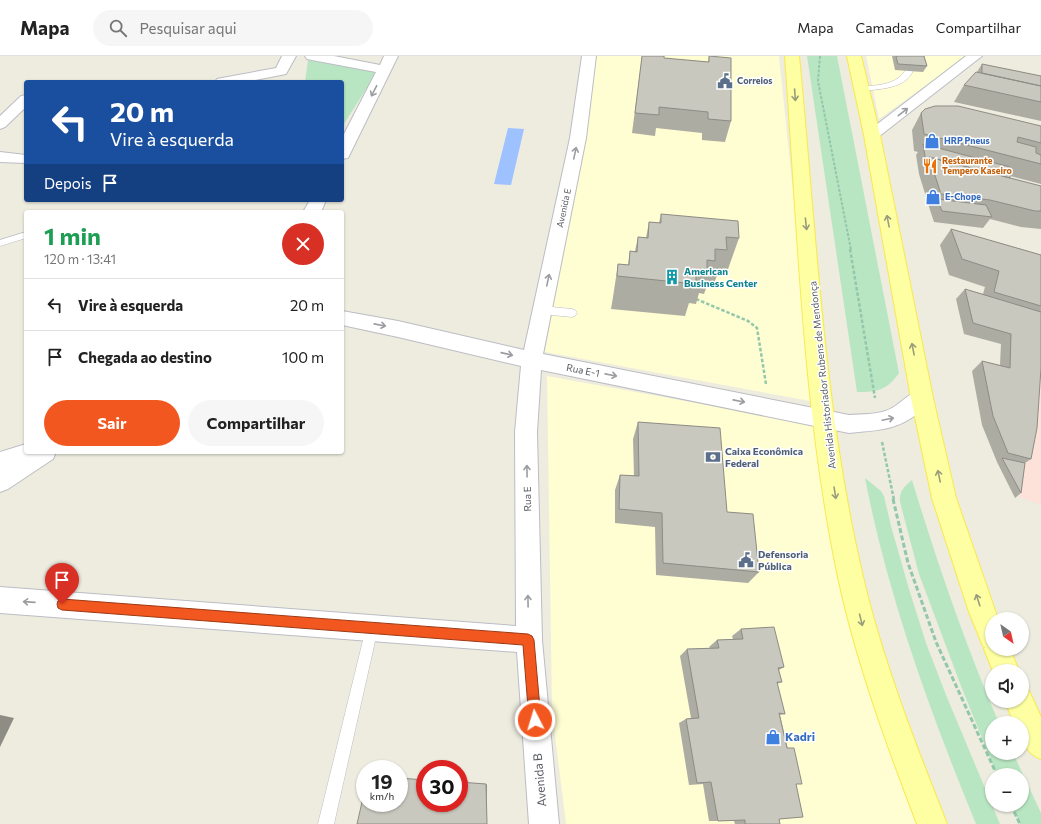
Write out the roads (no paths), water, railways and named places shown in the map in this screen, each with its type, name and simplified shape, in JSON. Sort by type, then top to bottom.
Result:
[{"type":"main road","name":"Avenida Historiador Rubens de Mendonça","points":[[792,56],[824,420],[844,543],[868,646],[899,738],[932,824]]},
{"type":"main road","points":[[854,56],[872,136],[922,398],[944,498],[985,620]]},
{"type":"main road","points":[[1022,708],[1041,745]]},
{"type":"street","points":[[233,80],[280,71],[290,56]]},
{"type":"street","points":[[312,56],[385,70]]},
{"type":"street","points":[[344,150],[391,56]]},
{"type":"street","name":"Avenida E","points":[[532,360],[578,138],[590,56]]},
{"type":"street","points":[[872,136],[975,56]]},
{"type":"street","points":[[0,124],[24,101]]},
{"type":"street","points":[[0,157],[24,159]]},
{"type":"street","name":"Rua E-1","points":[[344,318],[398,329],[532,360],[849,424],[889,420],[902,414],[922,398]]},
{"type":"street","name":"Rua E","points":[[528,640],[526,432],[532,360]]},
{"type":"street","points":[[0,462],[25,454]]},
{"type":"street","points":[[0,482],[42,454]]},
{"type":"street","points":[[0,600],[528,640]]},
{"type":"street","name":"Avenida B","points":[[528,640],[544,824]]},
{"type":"lane","points":[[862,89],[891,84],[906,77],[909,71]]},
{"type":"lane","points":[[0,242],[24,236]]},
{"type":"lane","points":[[542,310],[572,314]]},
{"type":"lane","points":[[326,824],[372,627]]},
{"type":"water","points":[[508,128],[524,129],[511,185],[494,184]]},
{"type":"place","name":"Correios","points":[[725,81]]},
{"type":"place","name":"HRP Pneus","points":[[932,141]]},
{"type":"place","name":"Restaurante Tempero Kaseiro","points":[[930,166]]},
{"type":"place","name":"E-Chope","points":[[933,197]]},
{"type":"place","name":"American Business Center","points":[[672,277]]},
{"type":"place","name":"Caixa Econômica Federal","points":[[713,457]]},
{"type":"place","name":"Defensoria Pública","points":[[746,560]]},
{"type":"place","name":"Kadri","points":[[773,737]]}]
